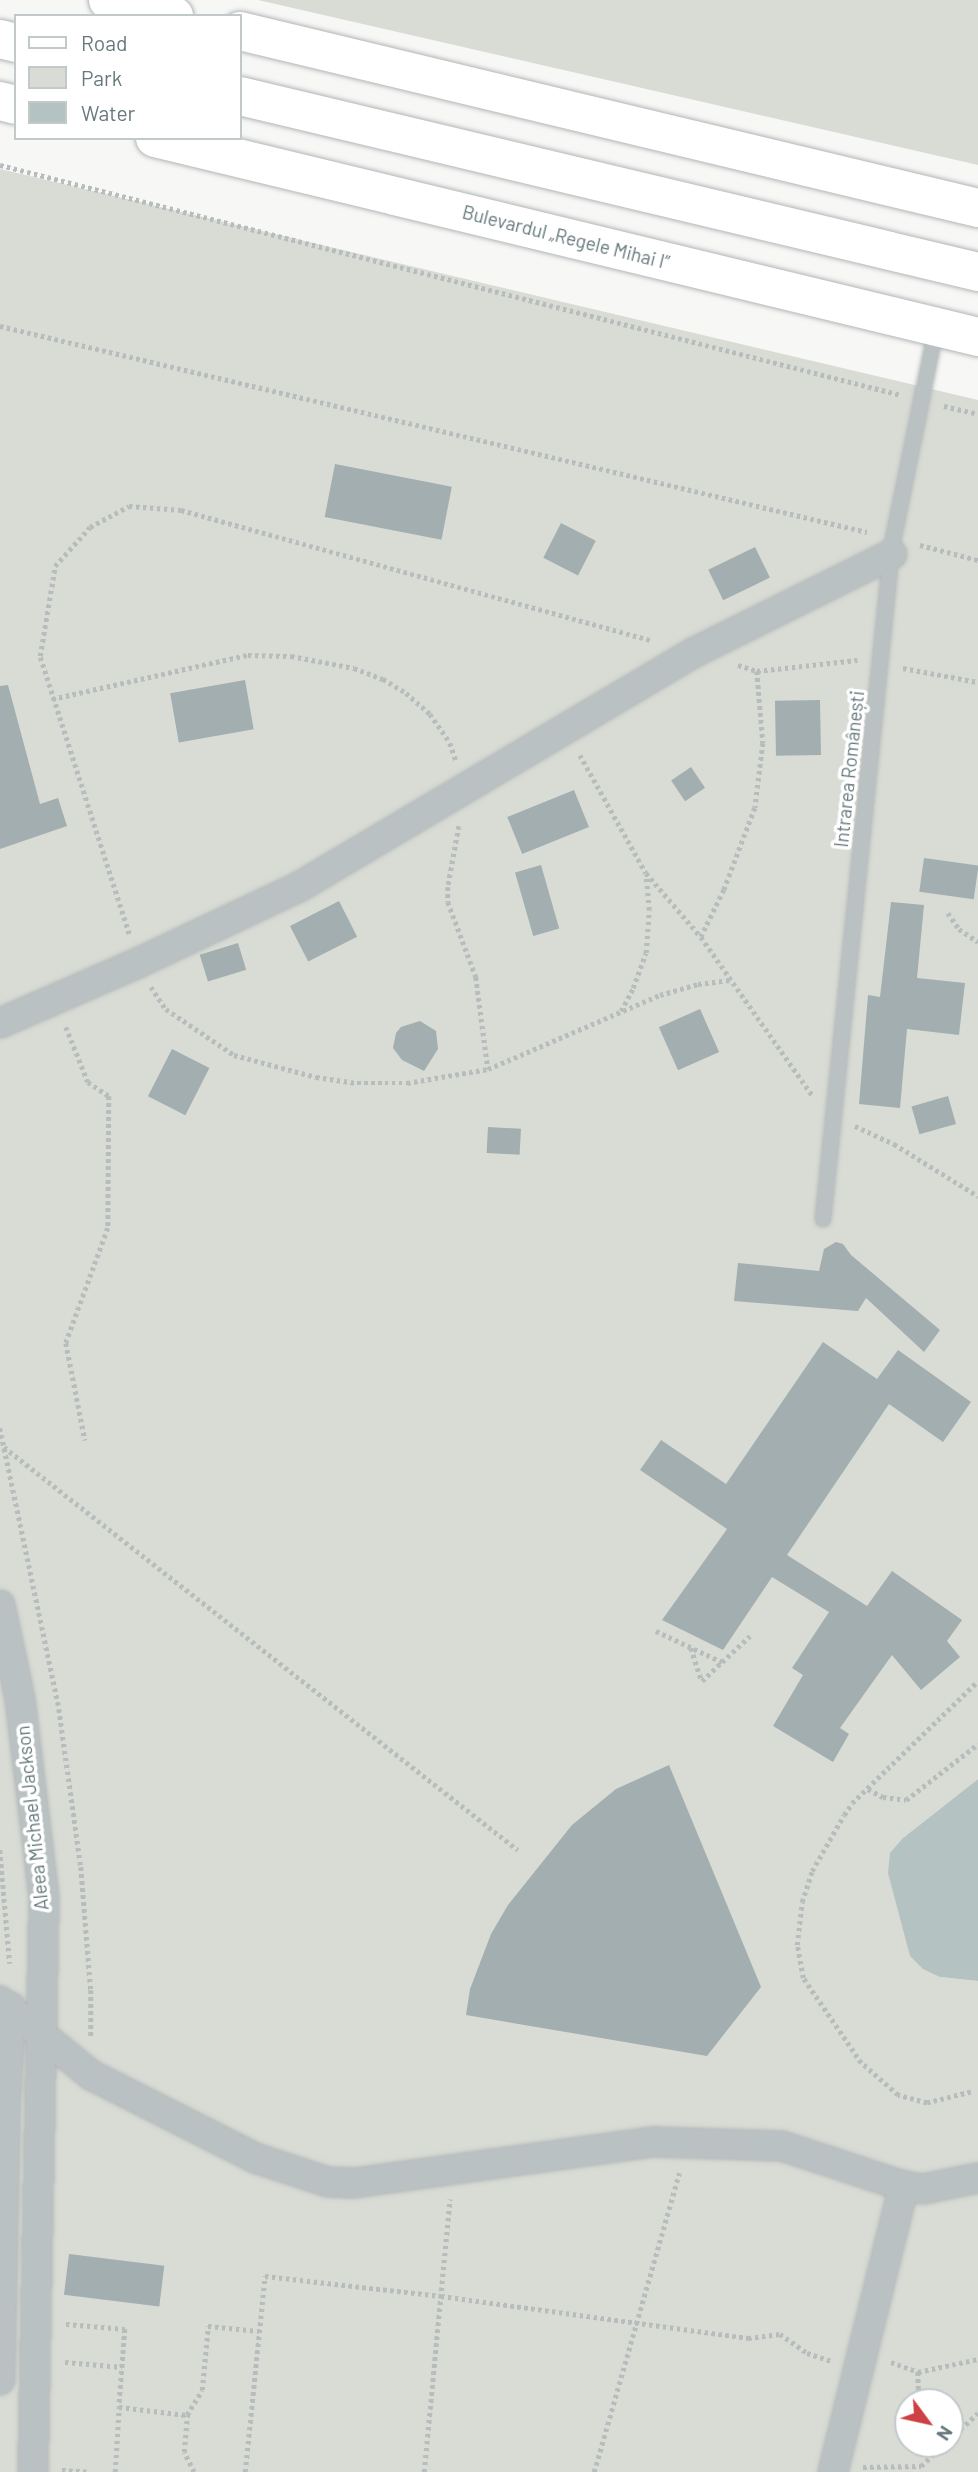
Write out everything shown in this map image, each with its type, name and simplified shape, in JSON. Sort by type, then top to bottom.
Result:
[{"type":"main road","points":[[108,0],[166,14]]},
{"type":"main road","points":[[242,32],[978,208]]},
{"type":"main road","points":[[242,96],[978,272]]},
{"type":"main road","name":"Bulevardul „Regele Mihai I”","points":[[163,140],[978,337]]},
{"type":"street","points":[[0,1023],[138,964],[299,887],[693,653],[892,546]]},
{"type":"street","name":"Aleea Michael Jackson","points":[[0,1605],[20,1699],[44,1897],[38,2321],[33,2472]]},
{"type":"street","points":[[5,2004],[91,2076],[255,2158],[293,2173],[328,2182],[354,2183],[453,2171],[622,2145],[688,2142],[782,2146],[904,2186],[940,2188],[978,2178]]},
{"type":"street","points":[[0,2380],[5,2004]]},
{"type":"street","points":[[833,2470],[904,2186]]},
{"type":"lane","name":"Intrarea Românești","points":[[823,1219],[892,546],[936,327]]},
{"type":"path","points":[[0,164],[978,414]]},
{"type":"path","points":[[0,326],[892,546],[978,559]]},
{"type":"path","points":[[732,980],[698,984],[620,1011],[488,1069],[407,1083],[357,1083],[316,1077],[234,1055],[166,1009],[138,964],[40,656],[55,566],[89,527],[129,506],[181,510],[757,671],[860,659],[879,665],[978,682]]},
{"type":"path","points":[[52,699],[248,655],[291,656],[354,668],[383,679],[406,693],[430,714],[450,743],[466,788],[448,887],[448,902],[477,977],[488,1069]]},
{"type":"path","points":[[701,937],[724,890],[755,808],[764,743],[757,671]]},
{"type":"path","points":[[566,730],[646,873],[701,937],[831,1122],[861,1126],[978,1196]]},
{"type":"path","points":[[620,1011],[633,988],[646,953],[649,910],[646,873]]},
{"type":"path","points":[[948,912],[959,929],[978,942]]},
{"type":"path","points":[[55,1000],[88,1082],[109,1096],[108,1228],[66,1343],[85,1440]]},
{"type":"path","points":[[4,1447],[518,1850]]},
{"type":"path","points":[[656,1631],[722,1662]]},
{"type":"path","points":[[691,1648],[702,1681],[750,1636]]},
{"type":"path","points":[[971,2092],[927,2104],[898,2095],[860,2063],[803,1978],[797,1945],[802,1902],[812,1871],[844,1815],[868,1788],[978,1681]]},
{"type":"path","points":[[868,1788],[883,1797],[906,1800],[978,1744]]},
{"type":"path","name":"Aleea Michael Jackson","points":[[0,1850],[5,2004]]},
{"type":"path","points":[[594,2472],[688,2142]]},
{"type":"path","points":[[424,2472],[453,2171]]},
{"type":"path","points":[[245,2472],[265,2276],[441,2296],[748,2338],[780,2334],[807,2353],[845,2365],[860,2365],[881,2359],[918,2372],[978,2359]]},
{"type":"path","points":[[38,2321],[125,2329],[115,2472]]},
{"type":"path","points":[[194,2472],[184,2452],[187,2415],[202,2390],[208,2326],[260,2331]]},
{"type":"path","points":[[36,2360],[122,2367]]},
{"type":"path","points":[[918,2372],[919,2388]]},
{"type":"path","points":[[120,2407],[187,2415]]},
{"type":"path","points":[[964,2426],[978,2413]]},
{"type":"path","points":[[833,2470],[921,2466],[928,2458]]},
{"type":"green space","points":[[258,0],[978,0],[978,165]]},
{"type":"green space","points":[[0,169],[978,400],[978,1779],[903,1838],[940,1977],[978,1981],[978,2472],[0,2472]]},
{"type":"water","points":[[978,1779],[978,1981],[940,1977],[923,1969],[910,1956],[888,1873],[890,1853],[903,1838]]},
{"type":"building","points":[[335,464],[452,487],[442,540],[325,517]]},
{"type":"building","points":[[561,523],[596,541],[578,575],[543,558]]},
{"type":"building","points":[[755,547],[770,578],[723,600],[708,570]]},
{"type":"building","points":[[245,680],[254,729],[179,742],[170,693]]},
{"type":"building","points":[[8,685],[40,804],[58,798],[67,826],[0,849],[0,686]]},
{"type":"building","points":[[820,700],[821,755],[776,756],[775,701]]},
{"type":"building","points":[[691,767],[705,788],[685,801],[671,780]]},
{"type":"building","points":[[574,790],[589,827],[522,854],[507,817]]},
{"type":"building","points":[[924,858],[978,866],[974,899],[919,892]]},
{"type":"building","points":[[541,865],[559,928],[533,936],[515,872]]},
{"type":"building","points":[[339,901],[357,937],[308,962],[290,926]]},
{"type":"building","points":[[891,902],[924,905],[917,978],[965,983],[959,1035],[907,1029],[900,1108],[859,1104],[868,995],[880,997]]},
{"type":"building","points":[[238,943],[246,970],[208,981],[200,955]]},
{"type":"building","points":[[700,1009],[719,1052],[678,1070],[659,1027]]},
{"type":"building","points":[[420,1021],[436,1031],[438,1049],[424,1071],[402,1060],[393,1048],[396,1033],[401,1027]]},
{"type":"building","points":[[172,1049],[209,1068],[185,1115],[148,1096]]},
{"type":"building","points":[[948,1096],[956,1124],[919,1134],[911,1106]]},
{"type":"building","points":[[488,1127],[521,1129],[520,1155],[487,1153]]},
{"type":"building","points":[[836,1242],[843,1244],[851,1255],[940,1330],[924,1352],[866,1298],[858,1311],[734,1301],[738,1263],[819,1271],[824,1249]]},
{"type":"building","points":[[823,1342],[877,1379],[898,1350],[971,1402],[943,1442],[889,1404],[787,1555],[867,1606],[892,1571],[962,1620],[947,1641],[960,1657],[921,1690],[892,1655],[840,1728],[849,1734],[833,1762],[773,1726],[803,1675],[792,1668],[829,1612],[772,1577],[723,1650],[662,1620],[727,1529],[640,1470],[661,1440],[726,1484]]},
{"type":"building","points":[[669,1765],[761,1987],[707,2056],[466,2015],[470,1989],[491,1934],[508,1905],[572,1825],[616,1789]]},
{"type":"building","points":[[69,2254],[164,2266],[159,2306],[64,2295]]}]
